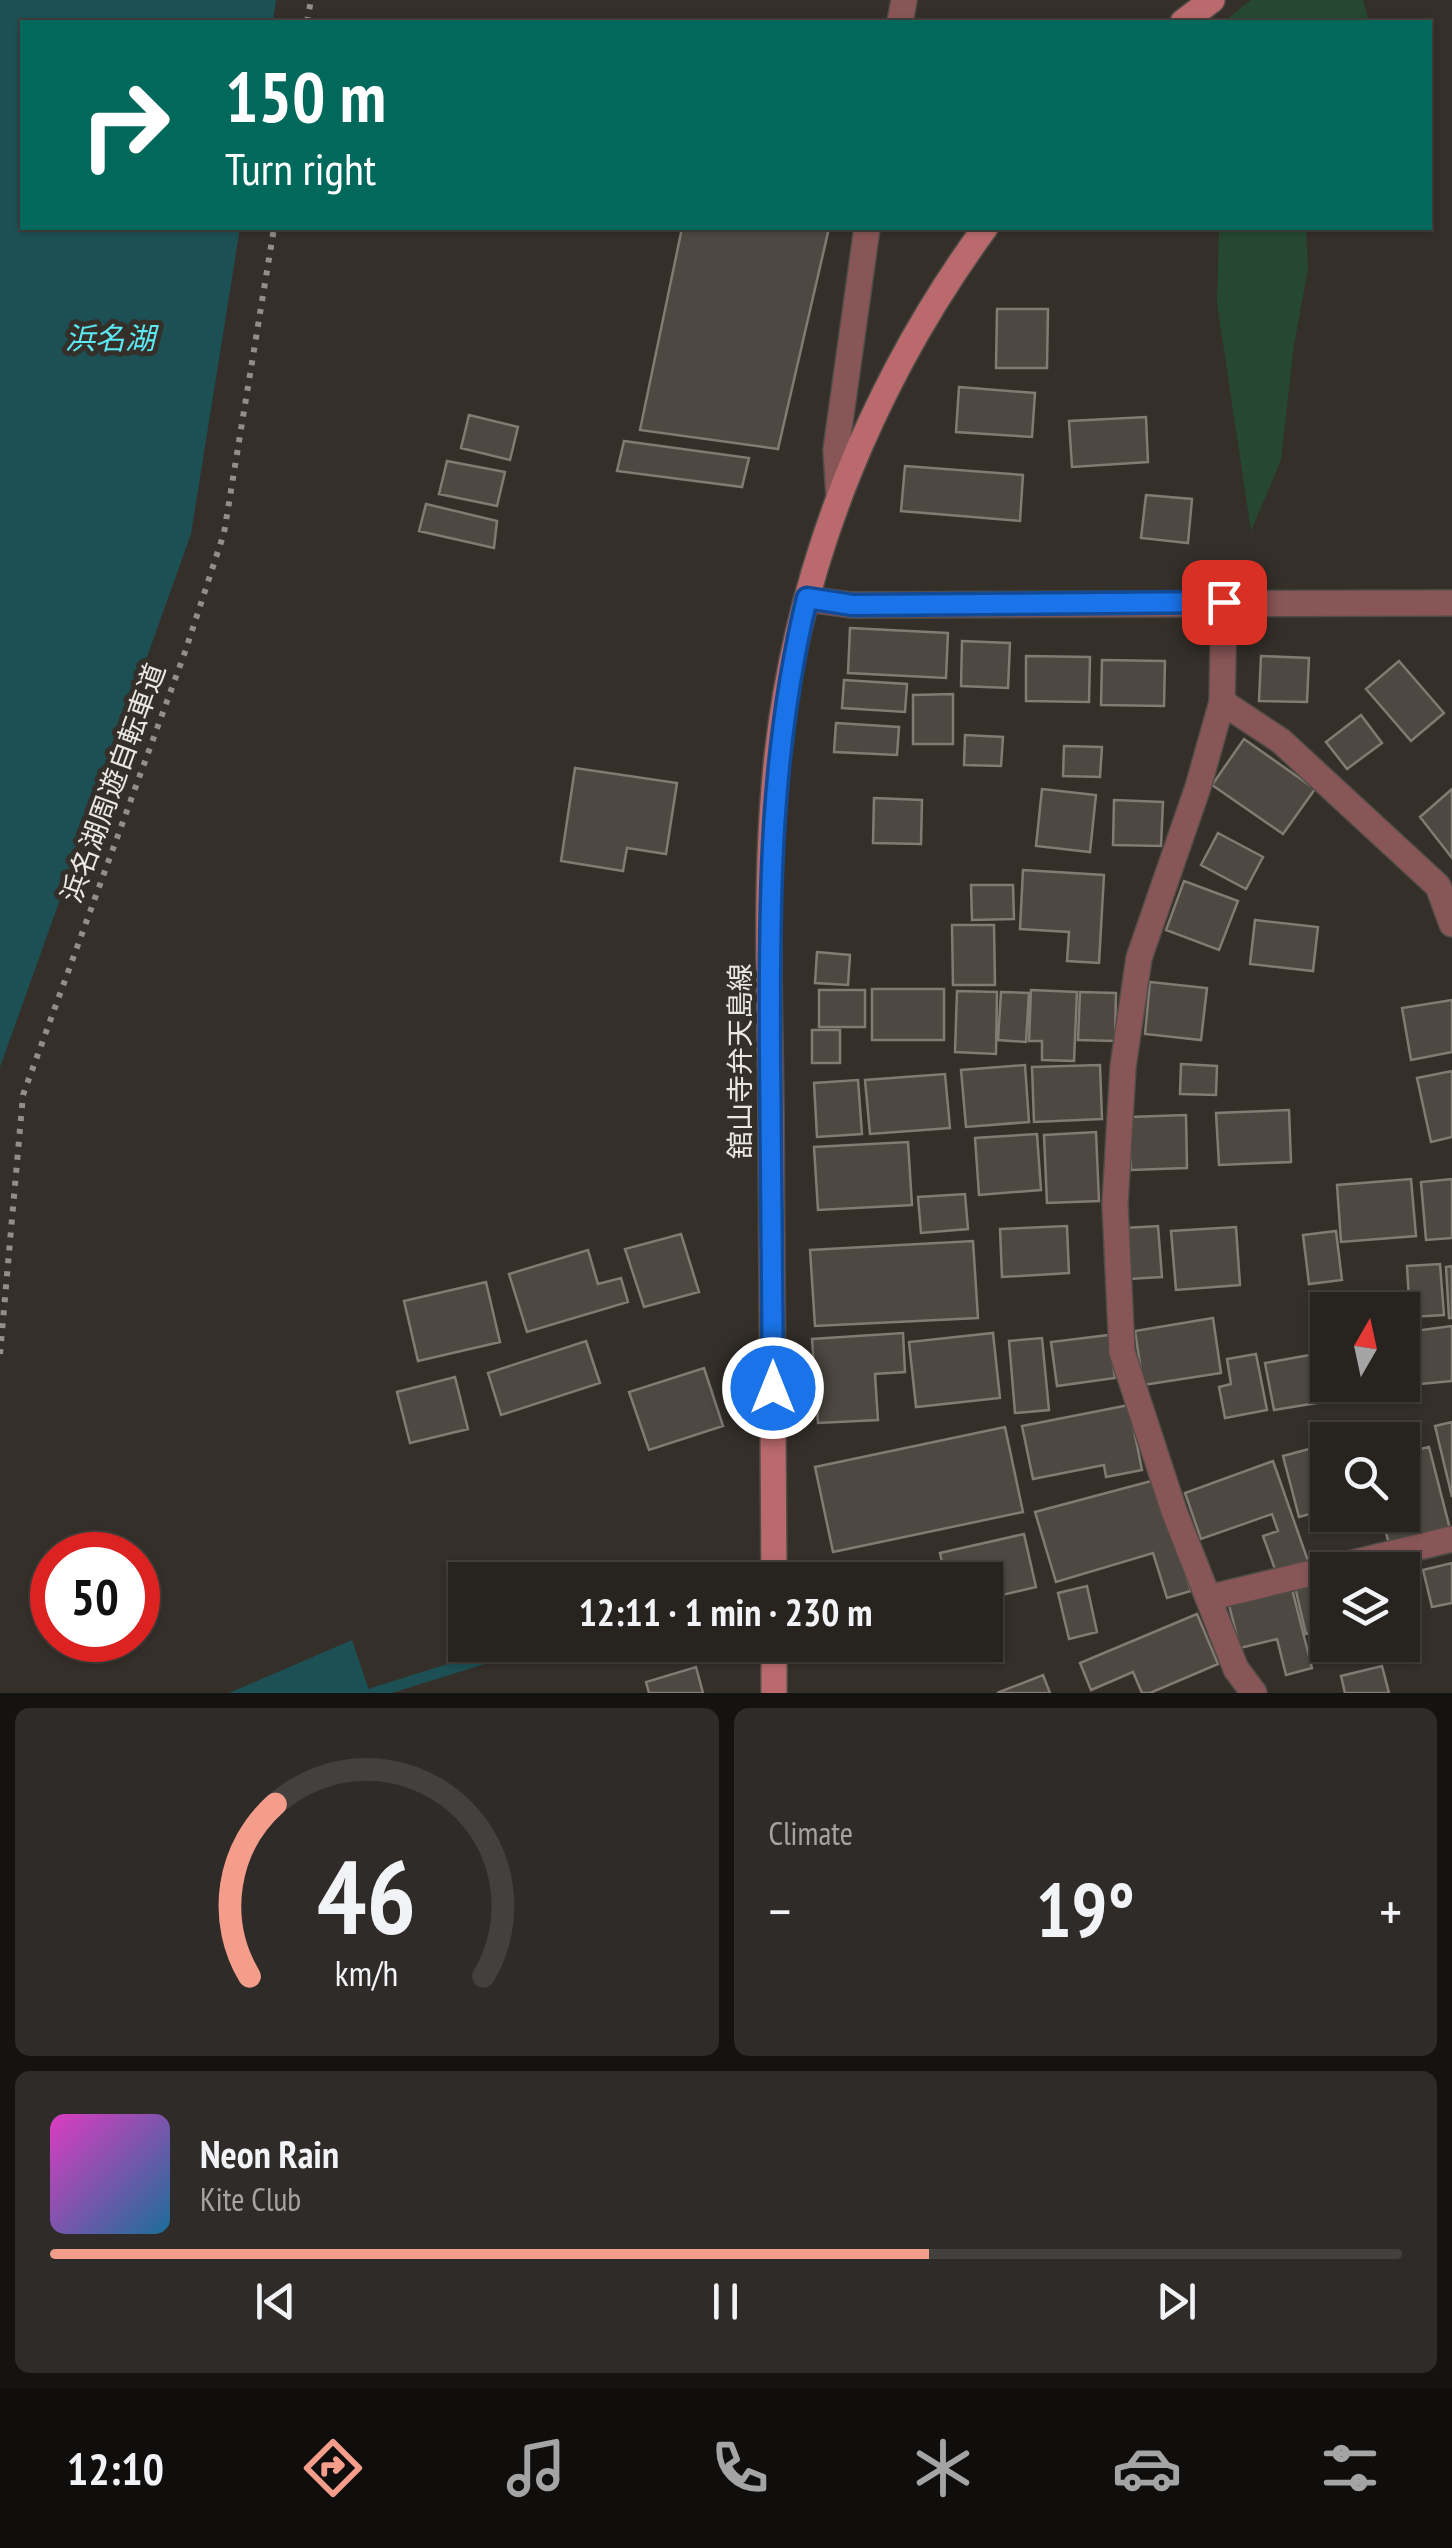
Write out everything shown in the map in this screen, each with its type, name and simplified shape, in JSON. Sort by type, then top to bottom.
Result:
[{"type":"main road","points":[[1186,20],[1212,0]]},
{"type":"main road","name":"舘山寺弁天島線","points":[[774,1562],[770,868],[782,720],[807,598],[839,497],[873,414],[906,351],[984,230]]},
{"type":"main road","points":[[774,1662],[774,1693]]},
{"type":"street","points":[[839,497],[836,450],[867,230]]},
{"type":"street","points":[[807,598],[852,605],[1452,604]]},
{"type":"street","points":[[1224,602],[1222,702],[1198,787],[1139,958],[1123,1068],[1115,1204],[1122,1352],[1174,1511],[1236,1670],[1254,1693]]},
{"type":"street","points":[[1222,702],[1281,741],[1438,886],[1452,924]]},
{"type":"street","points":[[1208,1598],[1452,1539]]},
{"type":"path","name":"浜名湖周遊自転車道","points":[[0,1354],[23,1094],[185,652],[224,533],[274,230]]},
{"type":"green space","points":[[1251,0],[1363,0],[1368,20],[1226,20]]},
{"type":"green space","points":[[1219,230],[1306,230],[1308,269],[1294,345],[1281,460],[1251,531],[1217,303]]},
{"type":"water","name":"浜名湖","points":[[0,0],[276,0],[273,20],[20,20],[20,230],[240,230],[191,534],[0,1067]]},
{"type":"water","points":[[352,1640],[370,1693],[229,1693]]},
{"type":"building","points":[[682,230],[829,230],[778,449],[640,430]]},
{"type":"building","points":[[997,309],[1048,309],[1047,368],[996,368]]},
{"type":"building","points":[[959,387],[1035,393],[1032,437],[956,432]]},
{"type":"building","points":[[469,415],[518,427],[510,460],[461,448]]},
{"type":"building","points":[[1146,417],[1148,462],[1072,467],[1069,421]]},
{"type":"building","points":[[624,441],[749,458],[742,487],[617,471]]},
{"type":"building","points":[[447,461],[505,472],[497,506],[439,494]]},
{"type":"building","points":[[905,466],[1023,475],[1020,521],[901,511]]},
{"type":"building","points":[[1146,495],[1192,499],[1188,543],[1141,538]]},
{"type":"building","points":[[426,504],[497,521],[494,548],[419,531]]},
{"type":"building","points":[[850,628],[948,633],[946,678],[848,673]]},
{"type":"building","points":[[962,641],[1010,643],[1008,688],[961,686]]},
{"type":"building","points":[[1026,656],[1090,657],[1089,702],[1026,701]]},
{"type":"building","points":[[1261,656],[1309,658],[1307,702],[1259,701]]},
{"type":"building","points":[[1102,660],[1165,661],[1164,706],[1101,705]]},
{"type":"building","points":[[1399,661],[1444,713],[1411,741],[1366,689]]},
{"type":"building","points":[[844,680],[907,684],[905,712],[842,708]]},
{"type":"building","points":[[953,694],[953,744],[913,744],[913,695]]},
{"type":"building","points":[[1361,715],[1382,743],[1347,769],[1326,742]]},
{"type":"building","points":[[836,723],[899,727],[897,755],[834,752]]},
{"type":"building","points":[[965,735],[1003,737],[1001,766],[964,765]]},
{"type":"building","points":[[1244,739],[1315,789],[1283,834],[1212,785]]},
{"type":"building","points":[[1064,746],[1102,747],[1100,777],[1063,776]]},
{"type":"building","points":[[575,768],[677,783],[666,854],[627,848],[623,871],[561,861]]},
{"type":"building","points":[[1042,789],[1096,795],[1090,852],[1036,846]]},
{"type":"building","points":[[1452,789],[1452,858],[1420,817]]},
{"type":"building","points":[[874,798],[922,800],[921,844],[873,843]]},
{"type":"building","points":[[1114,800],[1163,802],[1161,846],[1113,845]]},
{"type":"building","points":[[1218,833],[1263,857],[1246,889],[1201,865]]},
{"type":"building","points":[[1023,870],[1104,875],[1099,963],[1067,961],[1069,932],[1020,929]]},
{"type":"building","points":[[1184,881],[1238,901],[1219,950],[1166,930]]},
{"type":"building","points":[[971,885],[1013,885],[1014,919],[972,920]]},
{"type":"building","points":[[1255,920],[1318,927],[1313,971],[1250,964]]},
{"type":"building","points":[[952,925],[994,925],[995,985],[953,985]]},
{"type":"building","points":[[817,952],[850,955],[848,985],[815,983]]},
{"type":"building","points":[[1150,982],[1207,988],[1201,1040],[1145,1034]]},
{"type":"building","points":[[872,989],[944,989],[944,1040],[872,1040]]},
{"type":"building","points":[[819,990],[865,990],[865,1027],[819,1027]]},
{"type":"building","points":[[1031,990],[1077,992],[1074,1061],[1042,1060],[1042,1041],[1029,1041]]},
{"type":"building","points":[[957,991],[997,992],[996,1054],[955,1052]]},
{"type":"building","points":[[1001,992],[1029,993],[1026,1042],[998,1040]]},
{"type":"building","points":[[1080,992],[1116,993],[1115,1041],[1078,1040]]},
{"type":"building","points":[[1452,1000],[1452,1052],[1411,1060],[1402,1008]]},
{"type":"building","points":[[812,1030],[840,1030],[840,1063],[812,1063]]},
{"type":"building","points":[[1181,1064],[1217,1066],[1216,1095],[1180,1094]]},
{"type":"building","points":[[1025,1065],[1029,1122],[966,1127],[961,1070]]},
{"type":"building","points":[[1100,1065],[1102,1119],[1034,1122],[1032,1067]]},
{"type":"building","points":[[1452,1071],[1452,1137],[1431,1142],[1417,1078]]},
{"type":"building","points":[[945,1074],[950,1128],[870,1134],[865,1080]]},
{"type":"building","points":[[858,1080],[862,1134],[817,1137],[814,1083]]},
{"type":"building","points":[[1289,1110],[1291,1162],[1219,1165],[1216,1113]]},
{"type":"building","points":[[1186,1115],[1187,1168],[1131,1170],[1129,1117]]},
{"type":"building","points":[[1096,1132],[1099,1201],[1047,1203],[1044,1135]]},
{"type":"building","points":[[1037,1134],[1041,1190],[979,1195],[975,1138]]},
{"type":"building","points":[[908,1142],[912,1205],[818,1210],[814,1147]]},
{"type":"building","points":[[1411,1179],[1416,1236],[1341,1242],[1337,1185]]},
{"type":"building","points":[[1452,1179],[1452,1238],[1426,1240],[1421,1182]]},
{"type":"building","points":[[965,1194],[968,1229],[921,1233],[918,1197]]},
{"type":"building","points":[[1067,1226],[1069,1273],[1002,1277],[1000,1229]]},
{"type":"building","points":[[1158,1226],[1162,1277],[1129,1279],[1125,1228]]},
{"type":"building","points":[[1236,1227],[1240,1285],[1176,1290],[1171,1231]]},
{"type":"building","points":[[1336,1231],[1342,1280],[1309,1284],[1303,1235]]},
{"type":"building","points":[[681,1234],[699,1292],[644,1307],[625,1249]]},
{"type":"building","points":[[973,1241],[978,1318],[815,1326],[810,1250]]},
{"type":"building","points":[[588,1250],[598,1284],[621,1278],[628,1302],[527,1332],[509,1274]]},
{"type":"building","points":[[1440,1264],[1444,1315],[1420,1316],[1420,1292],[1409,1292],[1407,1266]]},
{"type":"building","points":[[1452,1266],[1452,1318],[1449,1318],[1446,1267]]},
{"type":"building","points":[[486,1282],[500,1342],[418,1361],[404,1301]]},
{"type":"building","points":[[1213,1318],[1221,1373],[1143,1385],[1135,1331]]},
{"type":"building","points":[[1452,1326],[1452,1381],[1421,1384],[1420,1330]]},
{"type":"building","points":[[903,1333],[905,1372],[875,1374],[878,1420],[818,1423],[812,1339]]},
{"type":"building","points":[[993,1333],[1000,1398],[916,1407],[909,1342]]},
{"type":"building","points":[[1109,1335],[1115,1378],[1057,1386],[1051,1342]]},
{"type":"building","points":[[1042,1338],[1049,1410],[1015,1413],[1009,1341]]},
{"type":"building","points":[[586,1341],[600,1383],[501,1415],[488,1373]]},
{"type":"building","points":[[1256,1354],[1267,1410],[1225,1418],[1219,1387],[1231,1384],[1227,1359]]},
{"type":"building","points":[[1310,1355],[1310,1402],[1323,1402],[1274,1410],[1265,1363]]},
{"type":"building","points":[[704,1368],[723,1426],[649,1450],[629,1392]]},
{"type":"building","points":[[455,1377],[468,1429],[410,1443],[397,1392]]},
{"type":"building","points":[[1129,1405],[1142,1470],[1106,1477],[1104,1465],[1033,1479],[1022,1426]]},
{"type":"building","points":[[1452,1422],[1452,1497],[1435,1426]]},
{"type":"building","points":[[1005,1427],[1023,1512],[833,1552],[815,1467]]},
{"type":"building","points":[[1429,1447],[1450,1529],[1389,1544],[1386,1532],[1420,1532],[1420,1449]]},
{"type":"building","points":[[1310,1449],[1310,1514],[1299,1517],[1283,1456]]},
{"type":"building","points":[[1273,1461],[1308,1561],[1276,1572],[1263,1536],[1278,1531],[1272,1514],[1201,1539],[1185,1493]]},
{"type":"building","points":[[1155,1480],[1191,1591],[1167,1598],[1153,1553],[1056,1582],[1035,1512]]},
{"type":"building","points":[[1024,1534],[1036,1587],[1003,1595],[1003,1562],[942,1562],[940,1553]]},
{"type":"building","points":[[1452,1563],[1452,1603],[1432,1607],[1423,1570]]},
{"type":"building","points":[[1310,1584],[1310,1633],[1306,1634],[1295,1587]]},
{"type":"building","points":[[1087,1586],[1097,1632],[1069,1639],[1058,1593]]},
{"type":"building","points":[[1292,1589],[1312,1668],[1286,1675],[1277,1639],[1240,1648],[1229,1605]]},
{"type":"building","points":[[1197,1614],[1218,1664],[1150,1693],[1142,1693],[1133,1672],[1091,1690],[1080,1663]]},
{"type":"building","points":[[1382,1666],[1389,1693],[1345,1693],[1341,1676]]},
{"type":"building","points":[[696,1667],[703,1693],[649,1693],[646,1682]]},
{"type":"building","points":[[1043,1675],[1050,1693],[997,1693]]},
{"type":"waterway","points":[[373,1693],[473,1662]]},
{"type":"route","points":[[773,1388],[770,868],[785,703],[807,598],[852,605],[1224,602]]}]
